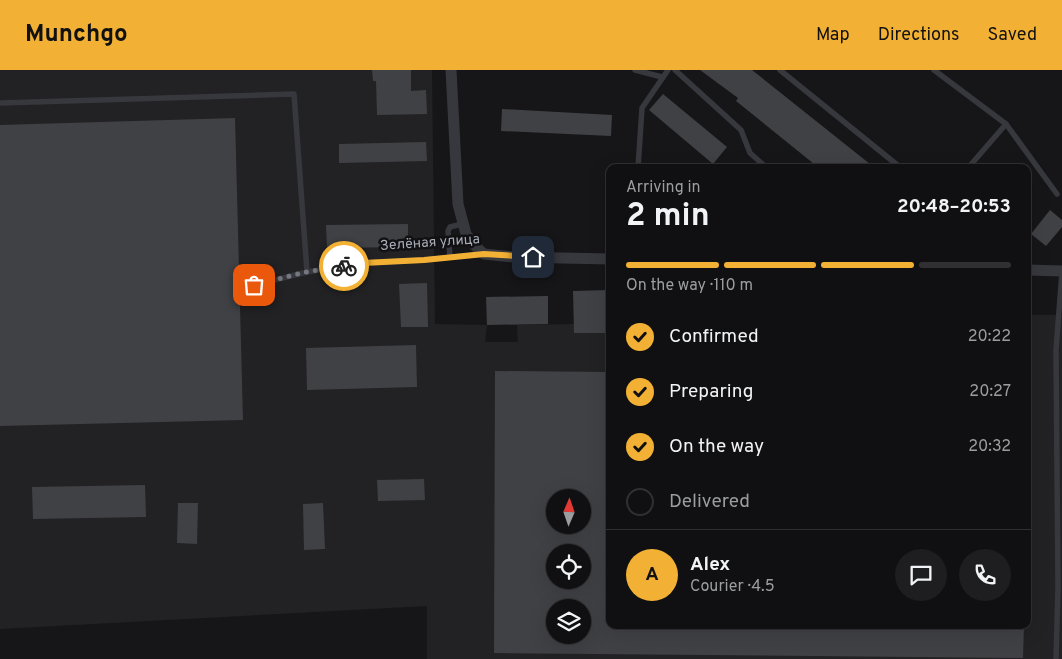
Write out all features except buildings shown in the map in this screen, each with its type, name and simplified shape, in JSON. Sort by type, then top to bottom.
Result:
[{"type":"street","points":[[451,70],[458,204],[466,234],[484,254]]},
{"type":"street","name":"Зелёная улица","points":[[484,254],[514,257],[606,259]]},
{"type":"street","points":[[1031,270],[1062,272]]},
{"type":"lane","points":[[635,70],[662,77]]},
{"type":"lane","points":[[638,164],[642,108],[668,70]]},
{"type":"lane","points":[[676,70],[741,130],[750,153],[762,164]]},
{"type":"lane","points":[[780,70],[897,164]]},
{"type":"lane","points":[[934,70],[1006,124],[1057,194]]},
{"type":"lane","points":[[0,103],[294,94],[306,272]]},
{"type":"lane","points":[[971,164],[1006,124]]},
{"type":"lane","points":[[450,258],[448,231],[450,227],[462,224]]},
{"type":"lane","name":"Зелёная улица","points":[[254,285],[306,272],[363,263],[424,260],[484,254]]},
{"type":"lane","points":[[1056,659],[1058,578],[1056,350],[1062,272]]},
{"type":"shaded area","points":[[0,70],[432,70],[435,324],[487,325],[485,342],[518,342],[517,325],[574,324],[574,333],[606,333],[606,629],[1031,629],[1031,315],[1062,315],[1062,659],[427,659],[427,606],[0,629]]},
{"type":"way so far","points":[[254,285],[306,272],[344,266]]},
{"type":"route","points":[[344,266],[484,254],[533,257]]}]
